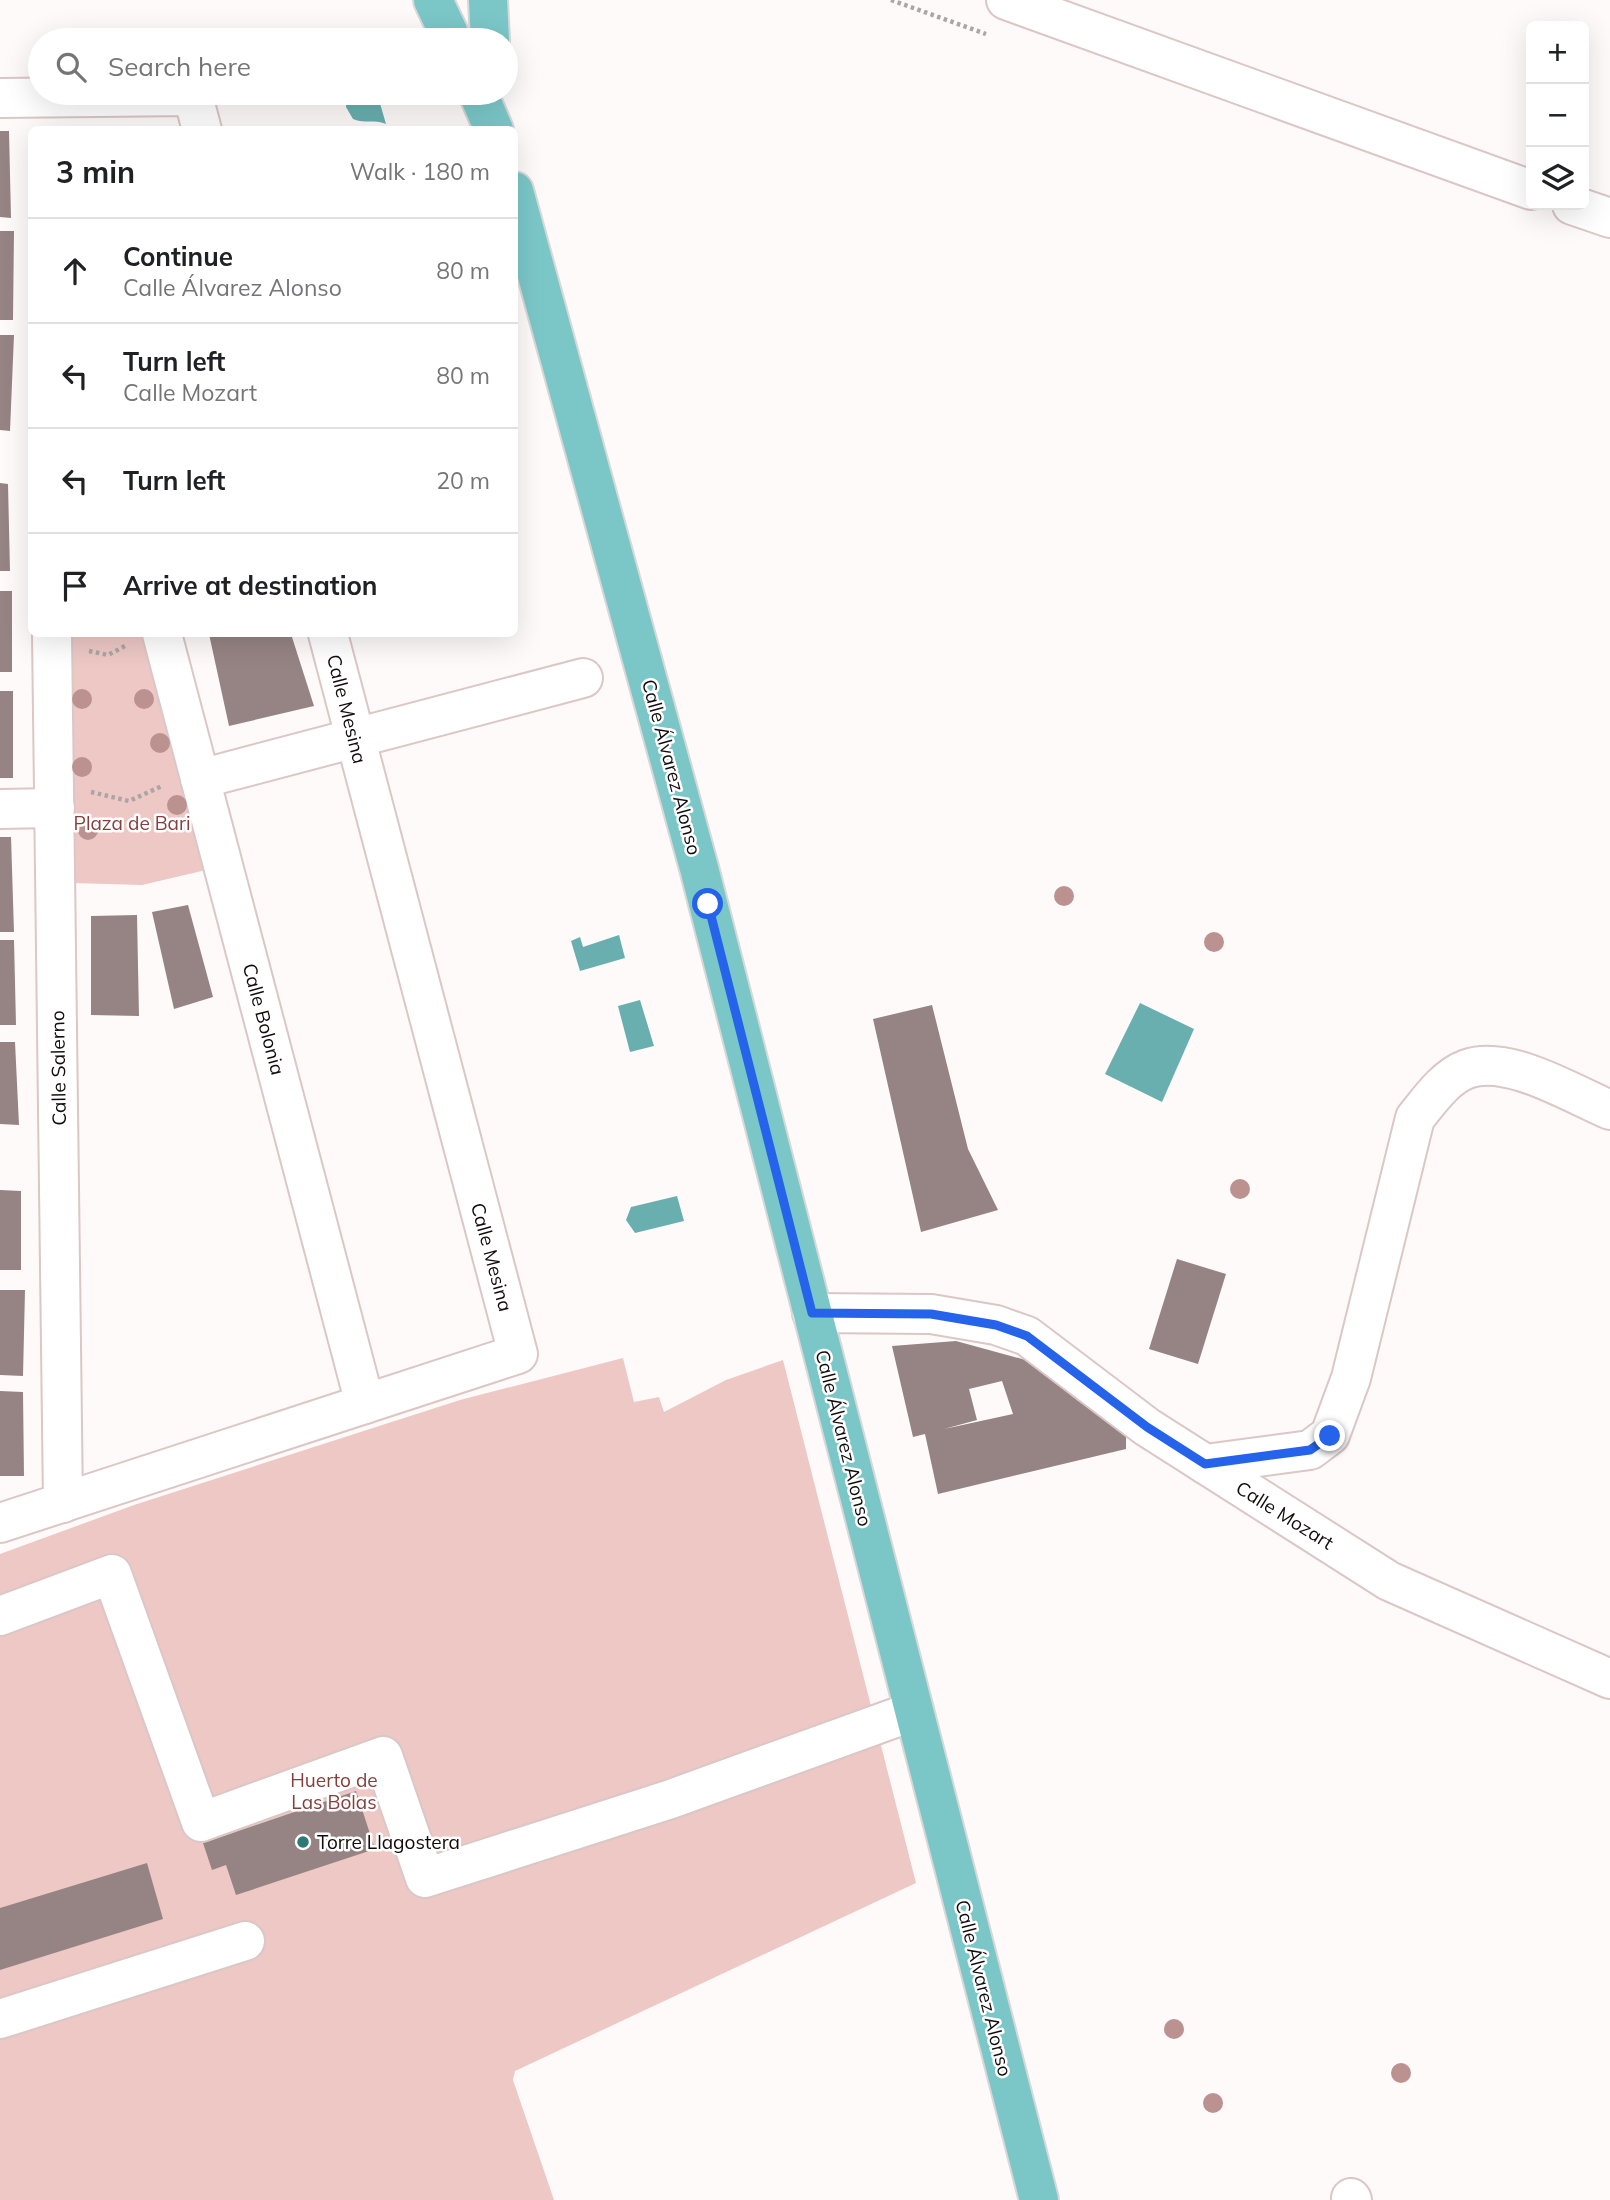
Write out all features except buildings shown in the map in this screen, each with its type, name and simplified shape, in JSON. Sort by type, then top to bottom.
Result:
[{"type":"main road","points":[[433,0],[446,28]]},
{"type":"main road","points":[[488,0],[489,28]]},
{"type":"main road","points":[[483,105],[492,126]]},
{"type":"main road","points":[[499,105],[501,126]]},
{"type":"main road","name":"Calle Álvarez Alonso","points":[[518,206],[650,684],[1039,2200]]},
{"type":"street","points":[[1006,0],[1526,188]]},
{"type":"street","points":[[0,98],[46,114],[120,105]]},
{"type":"street","points":[[195,105],[201,126]]},
{"type":"street","points":[[1587,210],[1610,218]]},
{"type":"street","name":"Calle Bolonia","points":[[150,637],[200,779],[365,1404]]},
{"type":"street","name":"Calle Mesina","points":[[0,1523],[518,1354],[329,637]]},
{"type":"street","name":"Calle Salerno","points":[[52,638],[63,1503]]},
{"type":"street","points":[[200,779],[583,678]]},
{"type":"street","points":[[0,809],[55,808]]},
{"type":"street","points":[[1205,1464],[1310,1450],[1330,1436],[1352,1378],[1415,1118],[1441,1087],[1467,1069],[1507,1065],[1610,1110]]},
{"type":"street","name":"Calle Mozart","points":[[812,1313],[931,1314],[996,1325],[1027,1336],[1147,1427],[1389,1581],[1610,1679]]},
{"type":"street","points":[[0,1616],[111,1574],[201,1822],[383,1756],[425,1878],[671,1799],[914,1711]]},
{"type":"street","points":[[0,2019],[245,1941]]},
{"type":"path","points":[[52,638],[108,655],[150,637]]},
{"type":"path","points":[[55,808],[83,790],[129,801],[175,780],[200,779]]},
{"type":"green space","name":"Plaza de Bari","points":[[68,637],[150,637],[206,870],[142,885],[72,883]]},
{"type":"green space","name":"Huerto de Las Bolas","points":[[623,1358],[634,1402],[659,1397],[664,1412],[726,1380],[783,1360],[916,1883],[515,2071],[513,2080],[554,2200],[0,2200],[0,1554],[134,1505],[460,1400]]},
{"type":"water","points":[[380,105],[386,124],[353,119],[346,107]]},
{"type":"water","points":[[619,935],[625,958],[580,971],[571,941],[580,937],[583,947]]},
{"type":"water","points":[[640,1000],[654,1046],[630,1052],[618,1006]]},
{"type":"water","points":[[1140,1003],[1194,1029],[1162,1102],[1105,1074]]},
{"type":"water","points":[[677,1196],[684,1221],[635,1233],[626,1220],[631,1207]]},
{"type":"place","name":"Torre Llagostera","points":[[303,1842]]},
{"type":"route","points":[[708,904],[812,1313],[931,1314],[996,1325],[1027,1336],[1147,1427],[1205,1464],[1310,1450],[1330,1436]]}]
